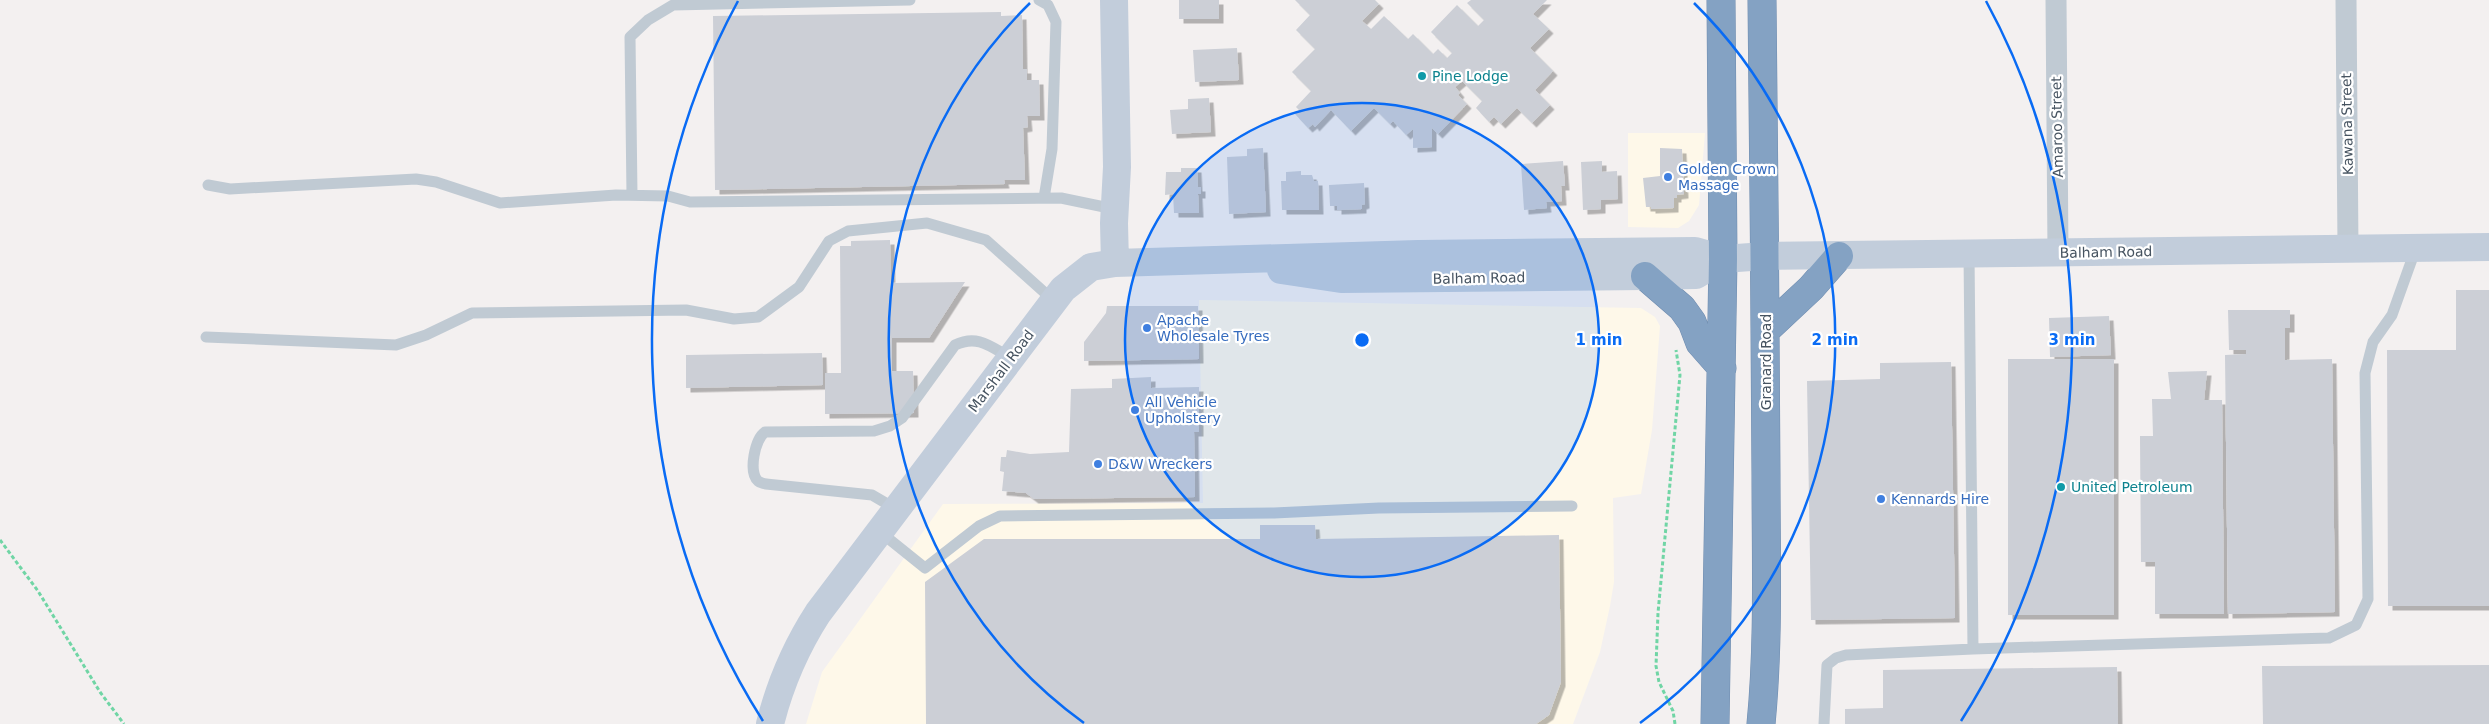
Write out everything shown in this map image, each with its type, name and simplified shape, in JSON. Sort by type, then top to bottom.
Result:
[{"type":"highway","points":[[1715,724],[1723,259],[1721,0]]},
{"type":"highway","name":"Granard Road","points":[[1762,0],[1766,330],[1764,691],[1762,724]]},
{"type":"highway","points":[[1766,330],[1811,288],[1839,256]]},
{"type":"highway","points":[[1646,276],[1682,308],[1692,322],[1700,343],[1722,368]]},
{"type":"street","points":[[1114,0],[1117,167],[1114,209],[1115,263]]},
{"type":"street","name":"Amaroo Street","points":[[2056,0],[2058,253]]},
{"type":"street","name":"Kawana Street","points":[[2346,0],[2348,248]]},
{"type":"street","name":"Balham Road","points":[[1115,263],[1418,254],[1695,251],[1723,259],[1765,256],[2489,247]]},
{"type":"street","name":"Balham Road","points":[[1232,260],[1341,280],[1696,275],[1723,259]]},
{"type":"street","name":"Marshall Road","points":[[770,724],[780,688],[802,638],[879,531],[1063,289],[1082,272],[1091,267],[1115,263]]},
{"type":"lane","points":[[632,195],[630,37],[648,20],[673,5],[910,0]]},
{"type":"lane","points":[[1040,0],[1048,5],[1056,22],[1052,149],[1044,198]]},
{"type":"lane","points":[[208,185],[230,189],[416,179],[436,182],[500,204],[632,195],[668,196],[690,202],[1061,198],[1114,209]]},
{"type":"lane","points":[[206,336],[396,345],[426,335],[472,313],[686,310],[734,319],[758,317],[799,287],[829,241],[848,231],[927,223],[964,232],[986,240],[1054,301]]},
{"type":"lane","points":[[1824,724],[1827,665],[1836,658],[1972,649],[2329,638],[2356,625],[2368,599],[2365,373],[2373,342],[2392,315],[2416,248]]},
{"type":"lane","points":[[1969,254],[1972,649]]},
{"type":"lane","points":[[896,509],[872,495],[766,484],[758,481],[754,475],[755,447],[759,436],[765,432],[874,431],[890,426],[910,410],[955,345],[973,339],[1011,358]]},
{"type":"lane","points":[[879,531],[925,568],[979,526],[1000,516],[1274,513],[1379,508],[1572,506]]},
{"type":"path","points":[[1675,724],[1672,711],[1659,682],[1656,666],[1658,613],[1680,376],[1676,347]]},
{"type":"path","points":[[0,540],[38,591],[100,692],[124,724]]},
{"type":"shaded area","points":[[1628,133],[1705,133],[1699,205],[1689,221],[1678,228],[1628,227]]},
{"type":"shaded area","points":[[1199,300],[1641,308],[1655,317],[1660,326],[1652,430],[1641,494],[1613,498],[1614,582],[1610,606],[1600,652],[1573,724],[806,724],[822,672],[943,504],[1203,503]]},
{"type":"building","points":[[1179,0],[1219,0],[1219,19],[1179,19]]},
{"type":"building","name":"Pine Lodge","points":[[1295,0],[1375,0],[1379,4],[1362,21],[1371,29],[1384,16],[1408,39],[1413,34],[1433,54],[1438,49],[1447,58],[1452,53],[1431,32],[1457,5],[1478,26],[1484,20],[1467,3],[1471,0],[1547,0],[1533,14],[1549,29],[1530,48],[1553,71],[1535,90],[1550,105],[1532,123],[1517,108],[1501,124],[1494,117],[1489,122],[1476,108],[1482,101],[1462,81],[1455,87],[1460,93],[1458,95],[1467,104],[1438,134],[1432,128],[1432,147],[1413,148],[1413,129],[1406,135],[1393,121],[1390,124],[1374,108],[1351,131],[1331,110],[1315,127],[1313,124],[1308,128],[1295,114],[1299,110],[1296,107],[1311,91],[1292,72],[1315,49],[1296,30],[1310,15]]},
{"type":"building","points":[[1001,12],[1001,16],[1022,15],[1023,69],[1027,69],[1027,80],[1039,80],[1040,116],[1027,116],[1028,127],[1023,128],[1025,180],[1004,180],[1005,184],[715,190],[713,16]]},
{"type":"building","points":[[1237,48],[1239,80],[1195,82],[1193,50]]},
{"type":"building","points":[[1209,98],[1211,132],[1172,134],[1170,110],[1188,109],[1188,99]]},
{"type":"building","points":[[1263,148],[1266,212],[1229,214],[1227,157],[1247,156],[1247,149]]},
{"type":"building","name":"Golden Crown Massage","points":[[1660,148],[1682,149],[1684,194],[1677,195],[1677,198],[1674,198],[1674,208],[1651,209],[1651,207],[1646,207],[1643,178],[1660,176]]},
{"type":"building","points":[[1563,161],[1565,186],[1561,186],[1562,201],[1546,202],[1547,208],[1524,210],[1521,164]]},
{"type":"building","points":[[1602,161],[1602,172],[1617,171],[1618,199],[1601,200],[1601,209],[1583,210],[1581,162]]},
{"type":"building","points":[[1181,168],[1197,168],[1198,187],[1201,187],[1201,194],[1198,194],[1199,213],[1174,213],[1173,194],[1165,195],[1166,172],[1181,172]]},
{"type":"building","points":[[1301,171],[1301,175],[1312,175],[1314,181],[1318,181],[1319,210],[1282,210],[1281,181],[1286,181],[1286,172]]},
{"type":"building","points":[[1364,183],[1365,204],[1362,205],[1362,209],[1337,210],[1337,206],[1330,206],[1329,185]]},
{"type":"building","points":[[890,240],[891,283],[965,282],[929,338],[892,338],[892,371],[913,371],[914,413],[825,414],[825,373],[841,373],[840,246],[851,246],[851,241]]},
{"type":"building","points":[[2456,290],[2489,290],[2489,606],[2388,606],[2387,350],[2456,350]]},
{"type":"building","name":"Apache Wholesale Tyres","points":[[1107,306],[1198,306],[1199,359],[1084,361],[1084,342],[1106,313]]},
{"type":"building","points":[[2228,310],[2290,310],[2290,328],[2285,328],[2285,360],[2332,359],[2335,612],[2228,614],[2225,355],[2246,354],[2246,350],[2229,350]]},
{"type":"building","points":[[2109,316],[2111,355],[2050,357],[2049,318]]},
{"type":"building","points":[[822,353],[823,385],[686,388],[686,355]]},
{"type":"building","name":"United Petroleum","points":[[2008,359],[2114,359],[2114,615],[2008,615]]},
{"type":"building","name":"Kennards Hire","points":[[1951,362],[1955,618],[1811,620],[1807,381],[1880,379],[1880,363]]},
{"type":"building","points":[[2207,371],[2204,400],[2222,400],[2224,614],[2155,614],[2155,562],[2141,562],[2140,436],[2153,436],[2152,399],[2171,399],[2168,372]]},
{"type":"building","name":"D&W Wreckers","points":[[1151,377],[1151,388],[1199,387],[1199,432],[1194,432],[1195,497],[1034,499],[1026,493],[1002,491],[1004,472],[1000,471],[1001,457],[1006,457],[1007,450],[1030,454],[1069,452],[1071,389],[1112,388],[1112,379]]},
{"type":"building","points":[[1260,525],[1315,525],[1316,539],[1559,535],[1561,682],[1549,715],[1536,724],[926,724],[925,582],[984,539],[1260,539]]},
{"type":"building","points":[[2489,665],[2489,724],[2263,724],[2262,666]]},
{"type":"building","points":[[2117,667],[2118,724],[1845,724],[1845,709],[1883,708],[1883,670]]},
{"type":"place","name":"Pine Lodge","points":[[1422,76]]},
{"type":"place","name":"Golden Crown Massage","points":[[1668,177]]},
{"type":"place","name":"Apache Wholesale Tyres","points":[[1147,328]]},
{"type":"place","name":"All Vehicle Upholstery","points":[[1135,410]]},
{"type":"place","name":"D&W Wreckers","points":[[1098,464]]},
{"type":"place","name":"United Petroleum","points":[[2061,487]]},
{"type":"place","name":"Kennards Hire","points":[[1881,499]]}]
